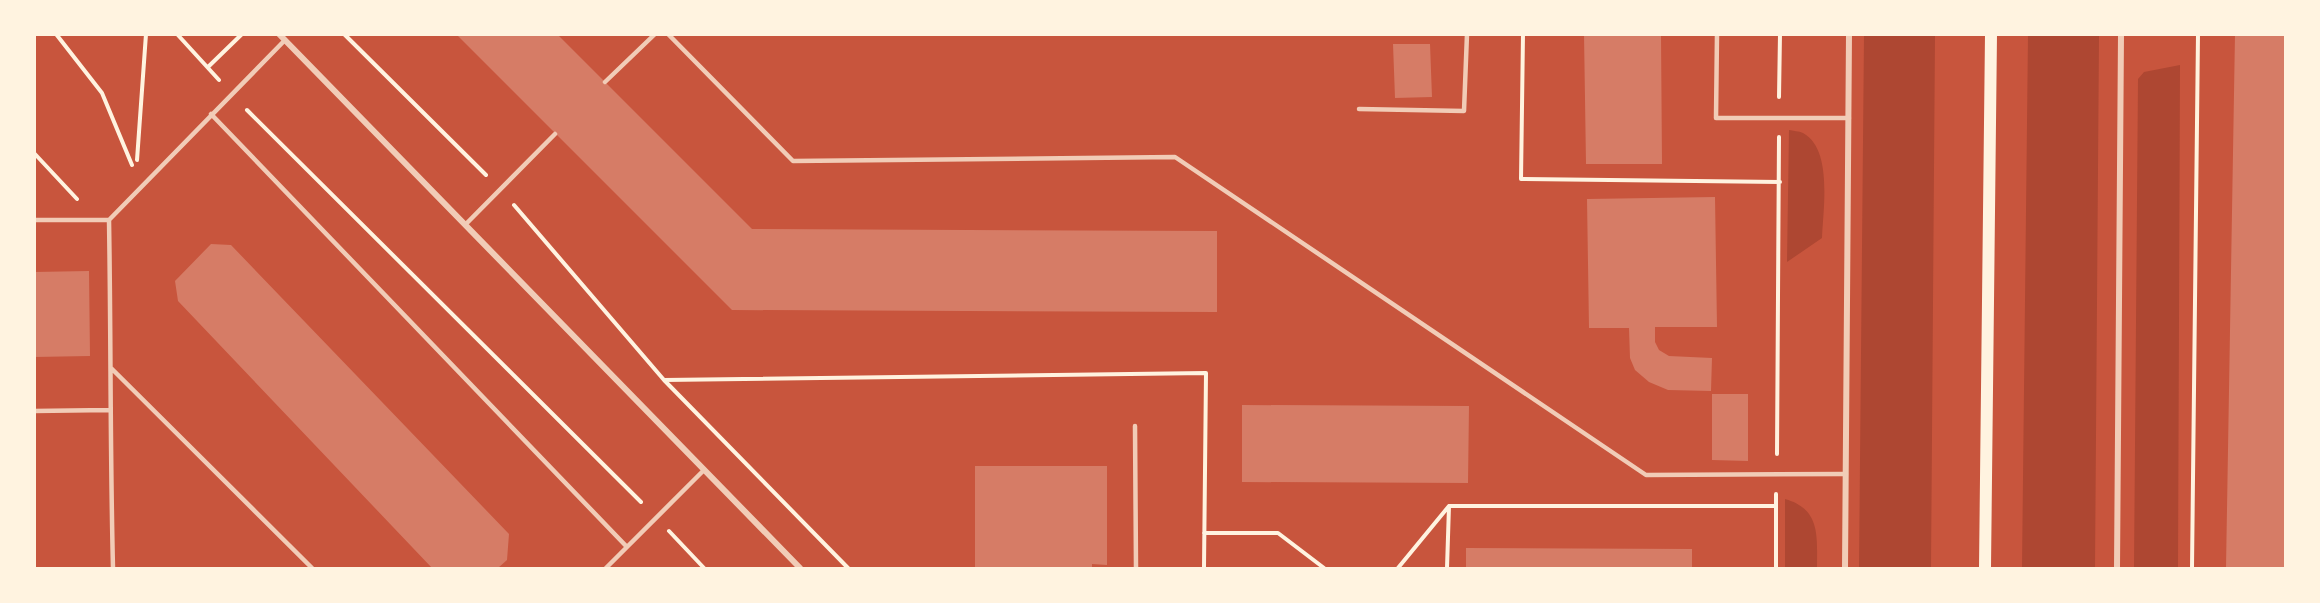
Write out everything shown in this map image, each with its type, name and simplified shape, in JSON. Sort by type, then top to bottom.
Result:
[{"type":"main road","points":[[1985,568],[1991,34]]},
{"type":"street","points":[[1845,568],[1849,34]]},
{"type":"street","points":[[2116,568],[2121,34]]},
{"type":"street","points":[[282,37],[800,568]]},
{"type":"lane","points":[[605,82],[655,34]]},
{"type":"lane","points":[[668,34],[794,160],[1176,157],[1646,475],[1846,474]]},
{"type":"lane","points":[[1359,109],[1464,111],[1467,34]]},
{"type":"lane","points":[[1717,34],[1716,118],[1849,118]]},
{"type":"lane","points":[[113,568],[109,410],[111,368],[109,220],[212,114],[282,37]]},
{"type":"lane","points":[[212,114],[627,548]]},
{"type":"lane","points":[[465,225],[555,134]]},
{"type":"lane","points":[[34,220],[109,220]]},
{"type":"lane","points":[[111,368],[312,568]]},
{"type":"lane","points":[[34,411],[109,410]]},
{"type":"lane","points":[[1135,426],[1136,568]]},
{"type":"lane","points":[[606,568],[704,470]]},
{"type":"path","points":[[56,34],[102,93],[136,173],[146,34]]},
{"type":"path","points":[[177,34],[231,93],[705,568]]},
{"type":"path","points":[[208,67],[242,34]]},
{"type":"path","points":[[344,34],[500,189],[664,380],[848,568]]},
{"type":"path","points":[[1522,34],[1521,179],[1780,182],[1776,568]]},
{"type":"path","points":[[2192,568],[2198,34]]},
{"type":"path","points":[[34,153],[96,220]]},
{"type":"path","points":[[664,380],[1206,373],[1204,568]]},
{"type":"path","points":[[1449,506],[1776,506]]},
{"type":"path","points":[[1398,568],[1449,506]]},
{"type":"path","points":[[1448,568],[1449,506]]},
{"type":"path","points":[[1204,533],[1278,533],[1324,568]]},
{"type":"shaded area","points":[[1864,35],[1935,35],[1931,568],[1859,568]]},
{"type":"shaded area","points":[[2028,35],[2099,35],[2095,568],[2022,568]]},
{"type":"shaded area","points":[[2180,65],[2178,568],[2134,568],[2138,79],[2144,72]]},
{"type":"shaded area","points":[[1789,130],[1803,133],[1819,152],[1824,197],[1822,238],[1787,262]]},
{"type":"shaded area","points":[[1785,499],[1797,504],[1811,517],[1816,535],[1817,568],[1785,568]]},
{"type":"building","points":[[456,34],[557,34],[752,229],[1217,231],[1217,312],[732,310]]},
{"type":"building","points":[[1584,34],[1661,34],[1662,164],[1586,164]]},
{"type":"building","points":[[2235,34],[2286,34],[2286,568],[2226,568]]},
{"type":"building","points":[[1393,44],[1430,44],[1432,97],[1395,98]]},
{"type":"building","points":[[1715,197],[1717,327],[1655,327],[1655,342],[1659,350],[1669,356],[1712,358],[1711,391],[1668,390],[1649,382],[1635,370],[1630,358],[1629,328],[1589,328],[1587,199]]},
{"type":"building","points":[[211,244],[231,245],[509,534],[507,560],[498,568],[432,568],[178,301],[175,281]]},
{"type":"building","points":[[89,271],[90,356],[34,357],[34,272]]},
{"type":"building","points":[[1712,394],[1748,394],[1748,461],[1712,460]]},
{"type":"building","points":[[1242,405],[1469,406],[1468,483],[1242,482]]},
{"type":"building","points":[[975,466],[1107,466],[1107,565],[1092,564],[1092,568],[975,568]]},
{"type":"building","points":[[1466,548],[1692,549],[1692,568],[1466,568]]}]
